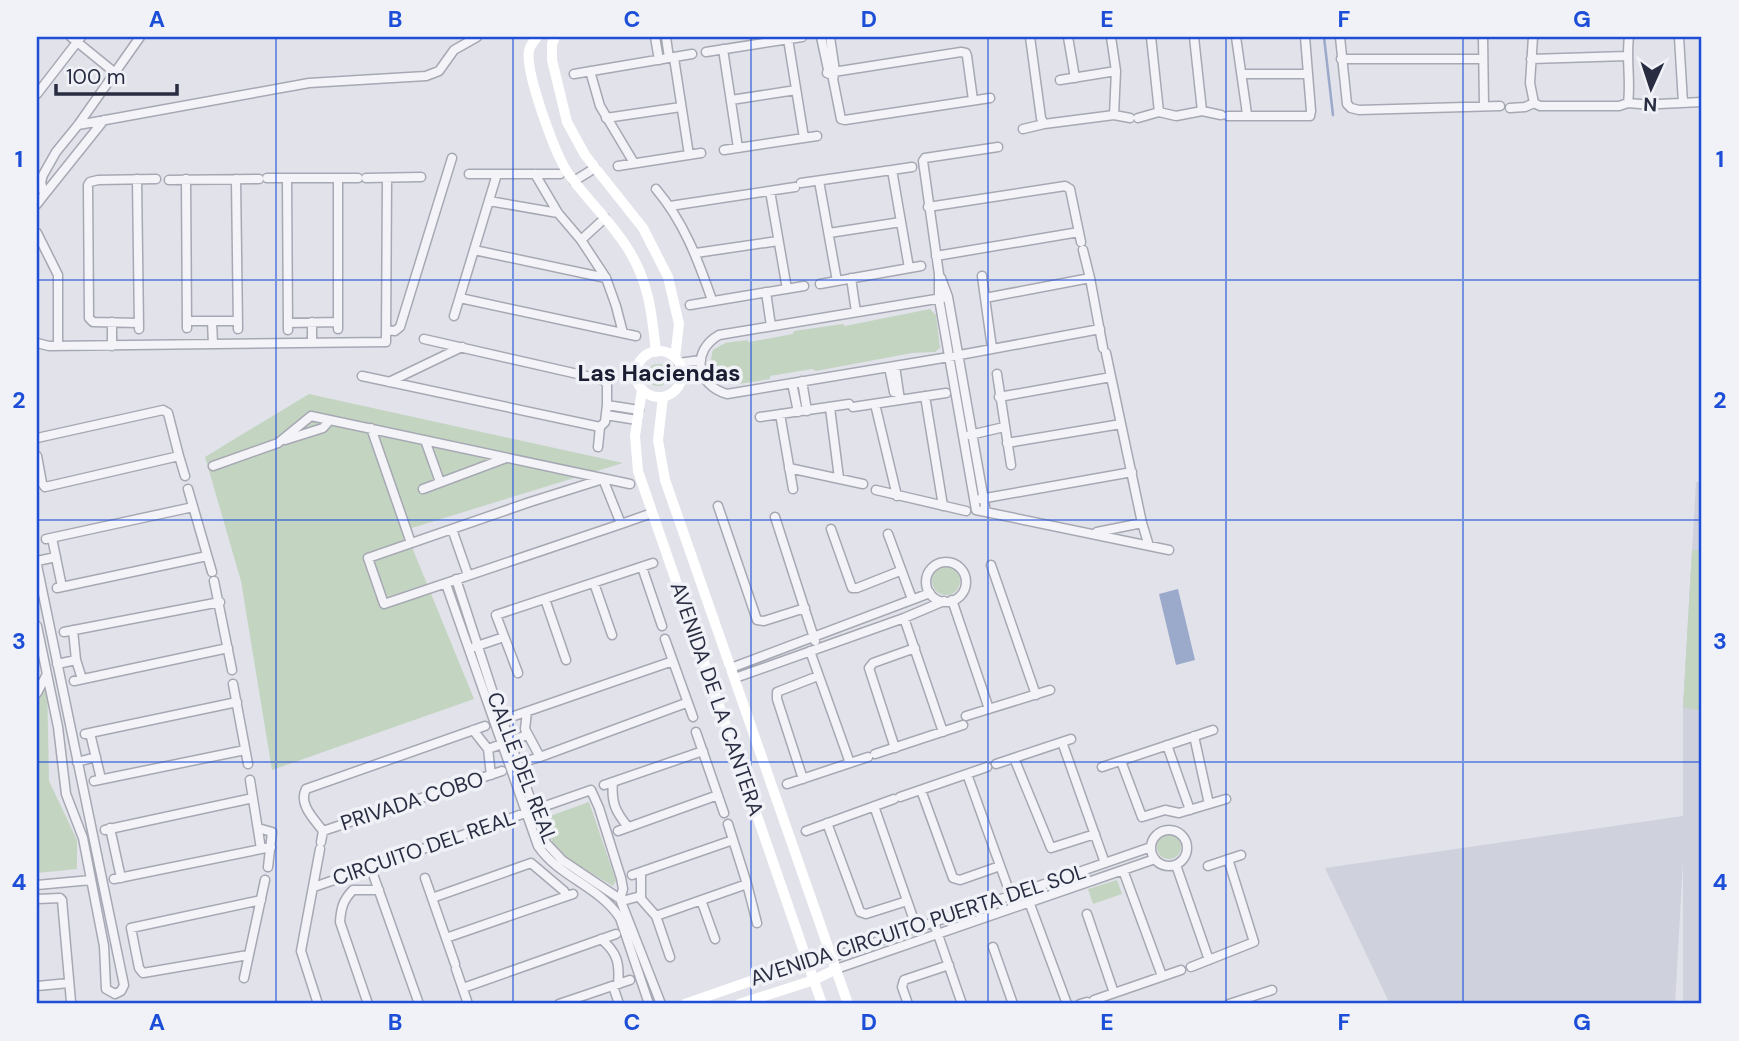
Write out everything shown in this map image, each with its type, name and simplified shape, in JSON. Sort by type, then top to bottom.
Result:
[{"type":"street","points":[[44,195],[41,182],[47,166],[140,37]]},
{"type":"street","points":[[78,125],[309,82],[426,76],[439,71],[454,51],[477,37]]},
{"type":"street","points":[[537,37],[532,43],[529,57],[540,106],[562,163],[629,250],[651,303],[656,352]]},
{"type":"street","points":[[555,37],[552,60],[567,122],[584,155],[643,228],[668,277],[674,295],[678,324],[677,361],[682,377],[675,391],[663,397],[652,396],[642,390],[636,377],[643,358],[656,352],[663,352],[677,361],[699,360]]},
{"type":"street","points":[[655,37],[667,59],[681,107],[689,155]]},
{"type":"street","points":[[666,37],[667,59]]},
{"type":"street","points":[[706,52],[773,39],[802,37]]},
{"type":"street","points":[[821,37],[832,74]]},
{"type":"street","points":[[830,37],[832,74],[839,116],[845,120],[990,98]]},
{"type":"street","points":[[1030,37],[1044,124]]},
{"type":"street","points":[[1068,37],[1075,78]]},
{"type":"street","points":[[1111,37],[1116,71],[1114,115]]},
{"type":"street","points":[[1151,37],[1159,112]]},
{"type":"street","points":[[1194,37],[1202,111]]},
{"type":"street","points":[[1236,37],[1247,114]]},
{"type":"street","points":[[1023,129],[1114,115],[1134,118],[1159,112],[1176,116],[1202,111],[1225,115],[1310,116],[1305,37]]},
{"type":"street","points":[[1340,37],[1347,104],[1350,108],[1359,110],[1500,106]]},
{"type":"street","points":[[1483,37],[1485,106]]},
{"type":"street","points":[[1533,37],[1530,83],[1534,103]]},
{"type":"street","points":[[1628,103],[1629,37]]},
{"type":"street","points":[[1679,37],[1683,103]]},
{"type":"street","points":[[37,94],[77,38],[114,72]]},
{"type":"street","points":[[788,39],[804,138]]},
{"type":"street","points":[[723,50],[738,148]]},
{"type":"street","points":[[832,74],[961,52],[967,57],[973,100]]},
{"type":"street","points":[[574,74],[692,54]]},
{"type":"street","points":[[1531,59],[1627,56]]},
{"type":"street","points":[[1341,59],[1483,59]]},
{"type":"street","points":[[590,71],[596,97],[606,118],[634,163]]},
{"type":"street","points":[[1060,80],[1116,71]]},
{"type":"street","points":[[1242,75],[1308,74]]},
{"type":"street","points":[[731,100],[796,90]]},
{"type":"street","points":[[1534,103],[1540,106],[1619,106],[1628,103],[1656,105],[1702,102]]},
{"type":"street","points":[[1510,108],[1534,103]]},
{"type":"street","points":[[606,118],[681,107]]},
{"type":"street","points":[[37,204],[104,120]]},
{"type":"street","points":[[724,150],[817,136]]},
{"type":"street","points":[[974,473],[963,436],[923,166],[925,158],[998,147]]},
{"type":"street","points":[[618,166],[701,153]]},
{"type":"street","points":[[387,330],[394,331],[400,327],[452,158]]},
{"type":"street","points":[[670,206],[912,167]]},
{"type":"street","points":[[574,181],[596,168]]},
{"type":"street","points":[[892,170],[909,268]]},
{"type":"street","points":[[469,174],[560,174]]},
{"type":"street","points":[[454,316],[497,174]]},
{"type":"street","points":[[535,174],[558,213],[581,240],[606,278],[623,333]]},
{"type":"street","points":[[169,180],[421,177]]},
{"type":"street","points":[[287,178],[288,326],[312,322],[338,325],[338,178]]},
{"type":"street","points":[[37,343],[54,346],[112,346],[383,343],[387,338],[387,178]]},
{"type":"street","points":[[137,179],[139,326],[93,322],[89,318],[88,185],[93,180],[137,179],[156,179]]},
{"type":"street","points":[[186,180],[187,324],[212,321],[237,325],[236,179]]},
{"type":"street","points":[[819,181],[837,281]]},
{"type":"street","points":[[928,207],[1065,186],[1070,189],[1149,546]]},
{"type":"street","points":[[656,189],[670,206],[696,253],[712,300]]},
{"type":"street","points":[[770,191],[787,289]]},
{"type":"street","points":[[489,201],[558,213]]},
{"type":"street","points":[[581,240],[606,219]]},
{"type":"street","points":[[829,233],[901,222]]},
{"type":"street","points":[[936,256],[1079,232]]},
{"type":"street","points":[[37,233],[58,275],[54,346]]},
{"type":"street","points":[[696,253],[778,241]]},
{"type":"street","points":[[474,250],[606,278]]},
{"type":"street","points":[[820,284],[921,266]]},
{"type":"street","points":[[982,276],[992,348]]},
{"type":"street","points":[[851,278],[856,312]]},
{"type":"street","points":[[985,298],[1090,278]]},
{"type":"street","points":[[690,305],[804,286]]},
{"type":"street","points":[[766,292],[771,326]]},
{"type":"street","points":[[460,298],[636,336]]},
{"type":"street","points":[[944,298],[719,335],[706,345],[699,360],[702,374],[714,390],[727,394],[1100,329]]},
{"type":"street","points":[[212,321],[213,345]]},
{"type":"street","points":[[312,322],[313,343]]},
{"type":"street","points":[[112,323],[112,346]]},
{"type":"street","points":[[424,338],[597,377],[607,385],[605,422],[600,427],[598,447]]},
{"type":"street","points":[[37,352],[54,346]]},
{"type":"street","points":[[389,382],[462,347]]},
{"type":"street","points":[[953,356],[973,435],[978,499],[986,512],[1168,550]]},
{"type":"street","points":[[892,367],[898,400]]},
{"type":"street","points":[[682,377],[702,374]]},
{"type":"street","points":[[997,374],[1011,465]]},
{"type":"street","points":[[362,376],[600,427]]},
{"type":"street","points":[[999,397],[1111,377]]},
{"type":"street","points":[[802,381],[802,412]]},
{"type":"street","points":[[792,383],[802,412]]},
{"type":"street","name":"AVENIDA DE LA CANTERA","points":[[642,390],[636,460],[822,1004]]},
{"type":"street","points":[[760,417],[946,393]]},
{"type":"street","points":[[925,396],[943,506]]},
{"type":"street","name":"AVENIDA DE LA CANTERA","points":[[663,397],[658,440],[660,464],[848,1004]]},
{"type":"street","points":[[875,404],[897,496]]},
{"type":"street","points":[[607,405],[638,415]]},
{"type":"street","points":[[830,408],[839,478]]},
{"type":"street","points":[[37,438],[163,410],[168,412],[185,476]]},
{"type":"street","points":[[606,415],[638,415]]},
{"type":"street","points":[[780,415],[793,489]]},
{"type":"street","points":[[278,443],[311,416],[630,484]]},
{"type":"street","points":[[213,466],[323,428],[329,421]]},
{"type":"street","points":[[1007,443],[1121,424]]},
{"type":"street","points":[[963,436],[1004,427]]},
{"type":"street","points":[[372,428],[411,543]]},
{"type":"street","points":[[425,440],[440,482]]},
{"type":"street","points":[[37,462],[45,487],[179,456]]},
{"type":"street","points":[[423,489],[506,458]]},
{"type":"street","points":[[789,468],[863,484]]},
{"type":"street","points":[[978,499],[1132,472]]},
{"type":"street","points":[[603,479],[621,524]]},
{"type":"street","points":[[603,479],[368,558],[384,604],[652,513]]},
{"type":"street","points":[[188,489],[220,601],[232,670]]},
{"type":"street","points":[[647,497],[668,490]]},
{"type":"street","points":[[876,490],[966,511]]},
{"type":"street","points":[[718,506],[757,620],[764,621],[805,608]]},
{"type":"street","points":[[193,507],[49,538],[56,557],[60,588],[208,556]]},
{"type":"street","points":[[775,517],[814,638],[818,676],[850,763]]},
{"type":"street","points":[[1092,533],[1142,523]]},
{"type":"street","points":[[452,529],[468,575]]},
{"type":"street","points":[[831,530],[852,588],[900,570]]},
{"type":"street","points":[[888,534],[912,599]]},
{"type":"street","points":[[37,626],[58,727],[62,776],[83,838],[104,946],[106,989],[115,994],[121,991],[124,985],[37,563],[56,557]]},
{"type":"street","points":[[733,673],[814,650],[948,601],[962,593],[965,581],[961,569],[949,562],[936,564],[927,574],[927,587],[933,597],[948,601]]},
{"type":"street","points":[[518,673],[496,615],[653,564]]},
{"type":"street","points":[[991,565],[1036,695]]},
{"type":"street","points":[[642,567],[662,625]]},
{"type":"street","name":"CALLE DEL REAL","points":[[456,579],[473,648]]},
{"type":"street","points":[[594,583],[612,635]]},
{"type":"street","name":"CALLE DEL REAL","points":[[446,584],[473,648],[506,742],[530,812],[537,846],[551,863],[596,893],[614,909],[620,918],[649,1004]]},
{"type":"street","points":[[733,673],[930,593]]},
{"type":"street","points":[[545,599],[566,660]]},
{"type":"street","points":[[220,601],[68,631],[78,680],[228,648]]},
{"type":"street","points":[[948,601],[989,709]]},
{"type":"street","points":[[904,618],[943,732]]},
{"type":"street","points":[[473,648],[504,637]]},
{"type":"street","points":[[665,639],[693,717]]},
{"type":"street","points":[[895,748],[869,668],[873,663],[915,648]]},
{"type":"street","points":[[57,664],[76,660]]},
{"type":"street","points":[[514,716],[673,661]]},
{"type":"street","points":[[37,693],[47,674]]},
{"type":"street","points":[[803,779],[777,694],[782,689],[818,676]]},
{"type":"street","points":[[233,684],[248,764]]},
{"type":"street","points":[[787,784],[943,732],[989,709],[1050,690]]},
{"type":"street","points":[[237,702],[88,733],[96,757],[97,780],[245,750]]},
{"type":"street","points":[[530,761],[686,703]]},
{"type":"street","points":[[527,712],[525,729],[540,757]]},
{"type":"street","points":[[318,1004],[301,951],[323,831],[304,805],[303,794],[306,789],[485,726]]},
{"type":"street","points":[[473,730],[488,748],[491,775]]},
{"type":"street","points":[[1102,767],[1213,730]]},
{"type":"street","points":[[696,732],[724,814]]},
{"type":"street","points":[[488,748],[527,735]]},
{"type":"street","points":[[1194,736],[1209,804]]},
{"type":"street","points":[[806,831],[1067,740],[1105,863]]},
{"type":"street","points":[[1167,745],[1190,810]]},
{"type":"street","points":[[604,785],[702,751]]},
{"type":"street","points":[[77,762],[96,757]]},
{"type":"street","points":[[1014,758],[1051,848],[1095,834]]},
{"type":"street","points":[[1121,761],[1142,817],[1165,810],[1179,813],[1226,799]]},
{"type":"street","name":"PRIVADA COBO","points":[[323,831],[502,771]]},
{"type":"street","points":[[62,776],[80,774]]},
{"type":"street","points":[[967,774],[1011,896]]},
{"type":"street","points":[[250,780],[261,849]]},
{"type":"street","points":[[613,782],[612,804],[628,827]]},
{"type":"street","name":"CIRCUITO DEL REAL","points":[[314,887],[591,790],[599,808]]},
{"type":"street","points":[[920,790],[953,878],[960,880],[1000,866]]},
{"type":"street","points":[[66,794],[83,791]]},
{"type":"street","points":[[618,831],[718,795]]},
{"type":"street","points":[[253,798],[107,829],[116,856],[118,879],[271,847]]},
{"type":"street","points":[[612,804],[599,808],[621,878],[621,900],[661,1004]]},
{"type":"street","points":[[874,806],[917,929]]},
{"type":"street","name":"CALLE DEL REAL","points":[[530,812],[553,852],[621,900]]},
{"type":"street","points":[[1175,830],[1179,813]]},
{"type":"street","points":[[828,823],[860,912],[866,914],[907,901]]},
{"type":"street","points":[[728,824],[757,923]]},
{"type":"street","points":[[258,828],[272,832],[268,867]]},
{"type":"street","points":[[1175,830],[1188,845],[1185,857],[1176,865],[1164,865],[1155,859],[1152,841],[1160,832],[1175,830]]},
{"type":"street","points":[[632,875],[733,840]]},
{"type":"street","name":"AVENIDA CIRCUITO PUERTA DEL SOL","points":[[685,1004],[808,961],[833,957],[917,929],[1151,847]]},
{"type":"street","points":[[1208,866],[1241,855]]},
{"type":"street","points":[[97,859],[116,856]]},
{"type":"street","name":"AVENIDA CIRCUITO PUERTA DEL SOL","points":[[739,1004],[1155,859]]},
{"type":"street","points":[[1087,1002],[1251,945],[1255,940],[1228,859]]},
{"type":"street","points":[[432,898],[531,863],[570,895],[446,938]]},
{"type":"street","points":[[1176,865],[1209,960]]},
{"type":"street","points":[[1123,870],[1162,976]]},
{"type":"street","points":[[641,872],[641,896],[656,916],[670,957]]},
{"type":"street","points":[[557,885],[566,874]]},
{"type":"street","points":[[348,875],[352,890]]},
{"type":"street","points":[[374,877],[419,1004]]},
{"type":"street","points":[[425,878],[468,1004]]},
{"type":"street","points":[[37,885],[91,880]]},
{"type":"street","points":[[244,978],[265,880]]},
{"type":"street","points":[[656,916],[747,884]]},
{"type":"street","points":[[368,1004],[340,922],[343,900],[352,890],[379,890]]},
{"type":"street","points":[[1025,891],[1067,1004]]},
{"type":"street","points":[[621,900],[641,896]]},
{"type":"street","points":[[37,899],[62,900],[71,1002]]},
{"type":"street","points":[[248,955],[143,973],[140,971],[131,928],[261,900]]},
{"type":"street","points":[[701,900],[715,939]]},
{"type":"street","points":[[1087,914],[1114,993]]},
{"type":"street","points":[[934,923],[962,1004]]},
{"type":"street","points":[[463,988],[616,933]]},
{"type":"street","points":[[601,939],[617,957],[615,985],[619,1004]]},
{"type":"street","points":[[116,950],[135,947]]},
{"type":"street","points":[[993,947],[1013,1004]]},
{"type":"street","points":[[617,957],[631,951]]},
{"type":"street","points":[[637,969],[647,965]]},
{"type":"street","points":[[908,1004],[902,987],[904,980],[948,965]]},
{"type":"street","points":[[565,1003],[629,980]]},
{"type":"street","points":[[37,986],[69,983]]},
{"type":"street","points":[[643,987],[653,984]]},
{"type":"street","points":[[1229,1004],[1252,1001],[1272,990]]},
{"type":"shaded area","points":[[1696,482],[1702,482],[1702,1004],[1683,1004],[1683,861],[1675,1004],[1390,1004],[1325,868],[1683,816],[1683,707]]},
{"type":"green space","points":[[930,309],[936,315],[940,348],[935,352],[912,353],[816,371],[812,369],[770,376],[770,379],[748,383],[726,383],[713,374],[713,350],[725,343],[749,342],[793,334],[794,331],[843,324],[845,326]]},
{"type":"green space","points":[[658,364],[666,367],[669,375],[666,383],[658,386],[650,383],[647,375],[650,367]]},
{"type":"green space","points":[[309,394],[623,463],[405,530],[474,699],[272,770],[241,581],[205,457]]},
{"type":"green space","points":[[1692,550],[1702,551],[1702,711],[1683,707]]},
{"type":"green space","points":[[946,567],[956,571],[960,581],[956,591],[946,595],[936,591],[932,581],[936,571]]},
{"type":"green space","points":[[47,679],[49,781],[77,840],[77,869],[37,873],[37,702]]},
{"type":"green space","points":[[589,802],[616,881],[613,886],[566,858],[555,848],[542,819]]},
{"type":"green space","points":[[1169,835],[1177,839],[1181,847],[1177,855],[1169,859],[1161,855],[1157,847],[1161,839]]},
{"type":"green space","points":[[1117,880],[1122,894],[1093,904],[1088,889]]},
{"type":"water","points":[[1178,589],[1195,660],[1176,665],[1159,594]]},
{"type":"waterway","points":[[1324,37],[1333,115]]},
{"type":"district","name":"Las Haciendas","points":[[659,373]]}]
